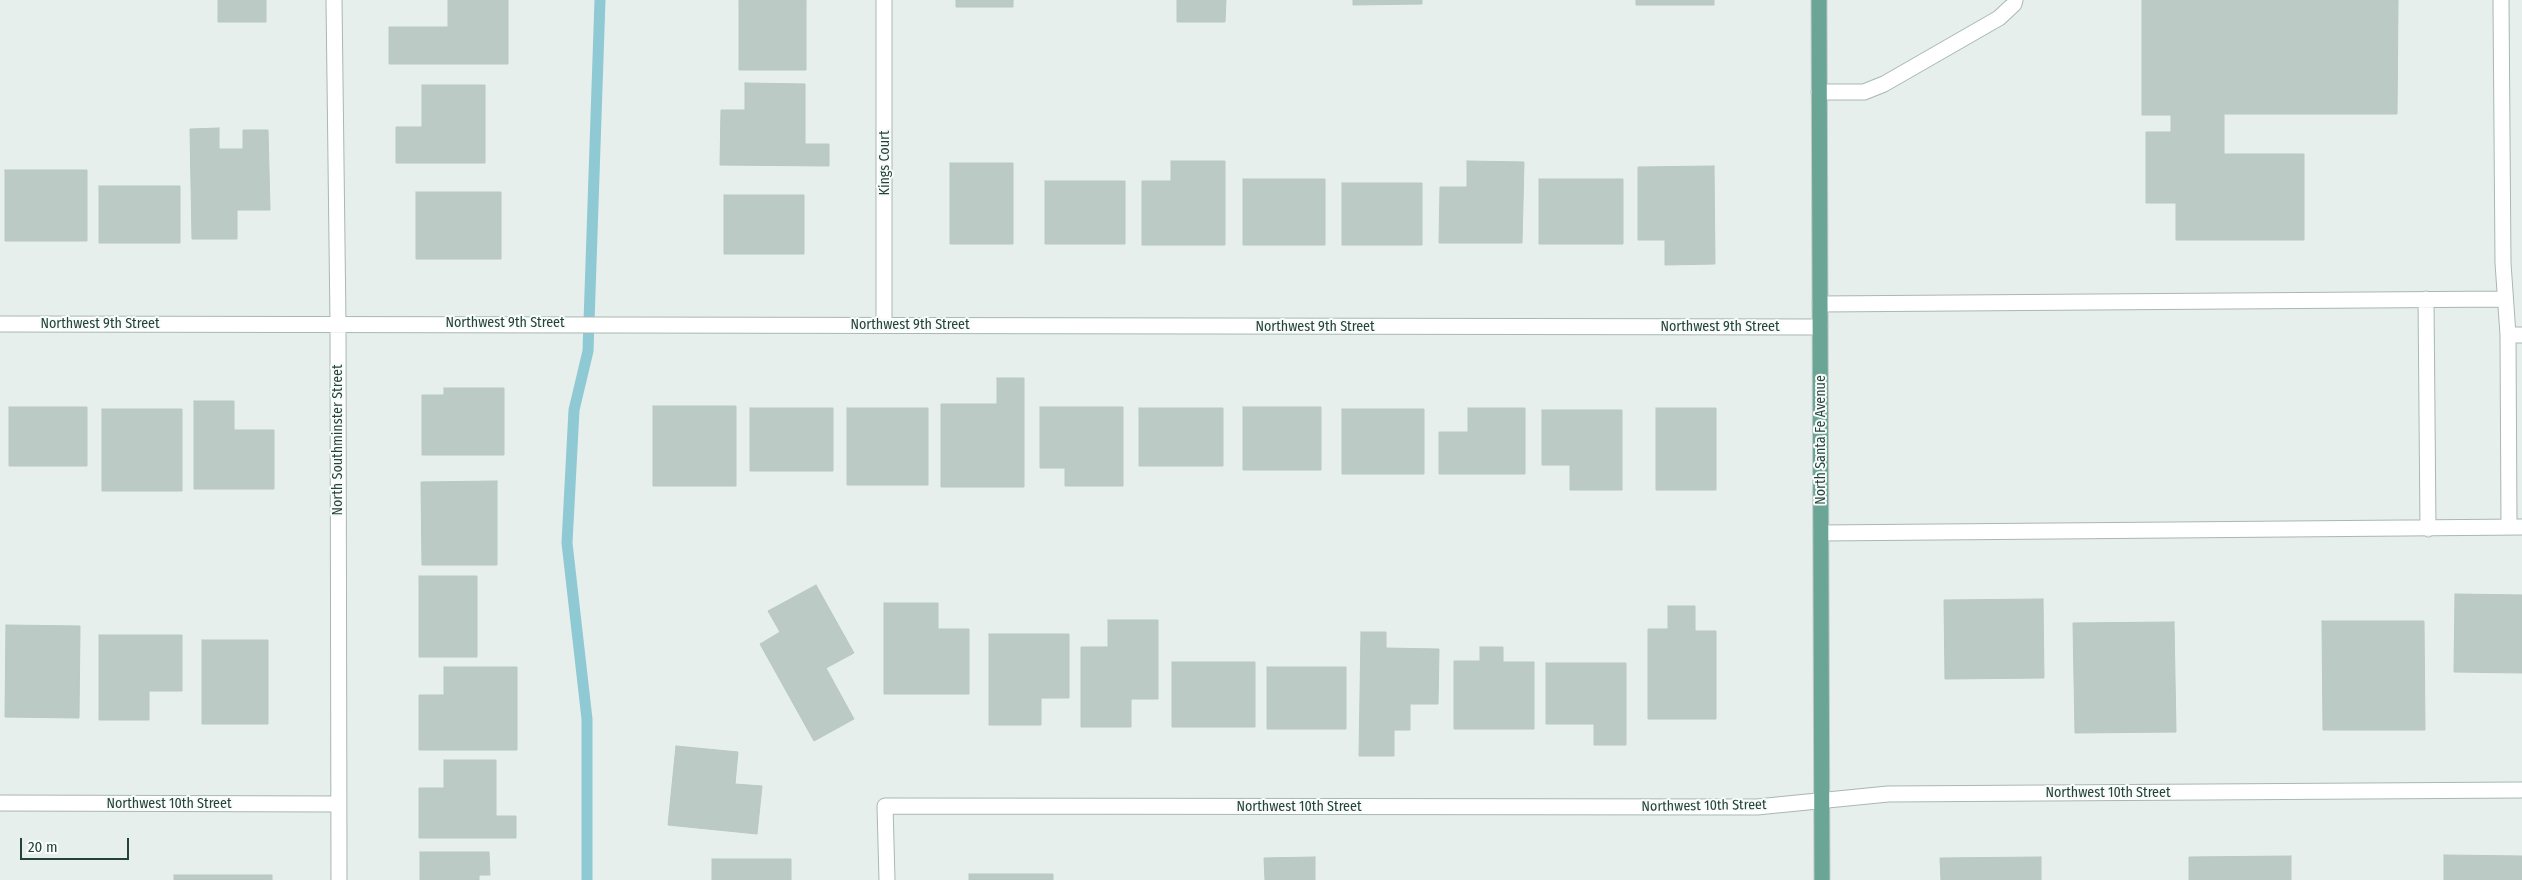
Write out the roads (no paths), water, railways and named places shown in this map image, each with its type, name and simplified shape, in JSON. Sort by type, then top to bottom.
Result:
[{"type":"main road","name":"North Santa Fe Avenue","points":[[1819,0],[1822,880]]},
{"type":"street","name":"North Southminster Street","points":[[334,0],[338,323],[339,880]]},
{"type":"street","name":"Kings Court","points":[[884,0],[884,325]]},
{"type":"street","points":[[1820,92],[1864,92],[1884,84],[1999,18],[2014,4],[2015,0]]},
{"type":"street","points":[[1821,533],[2515,527],[2515,335],[2505,298],[2501,0]]},
{"type":"street","points":[[1820,304],[2505,298]]},
{"type":"street","points":[[2426,299],[2428,529]]},
{"type":"street","name":"Northwest 9th Street","points":[[0,324],[571,323],[1820,327]]},
{"type":"street","name":"Northwest 10th Street","points":[[887,880],[885,806],[1757,806],[1888,794],[2522,790]]},
{"type":"street","name":"Northwest 10th Street","points":[[0,803],[338,804]]},
{"type":"waterway","points":[[587,880],[587,719],[567,543],[574,410],[588,351],[600,0]]}]
